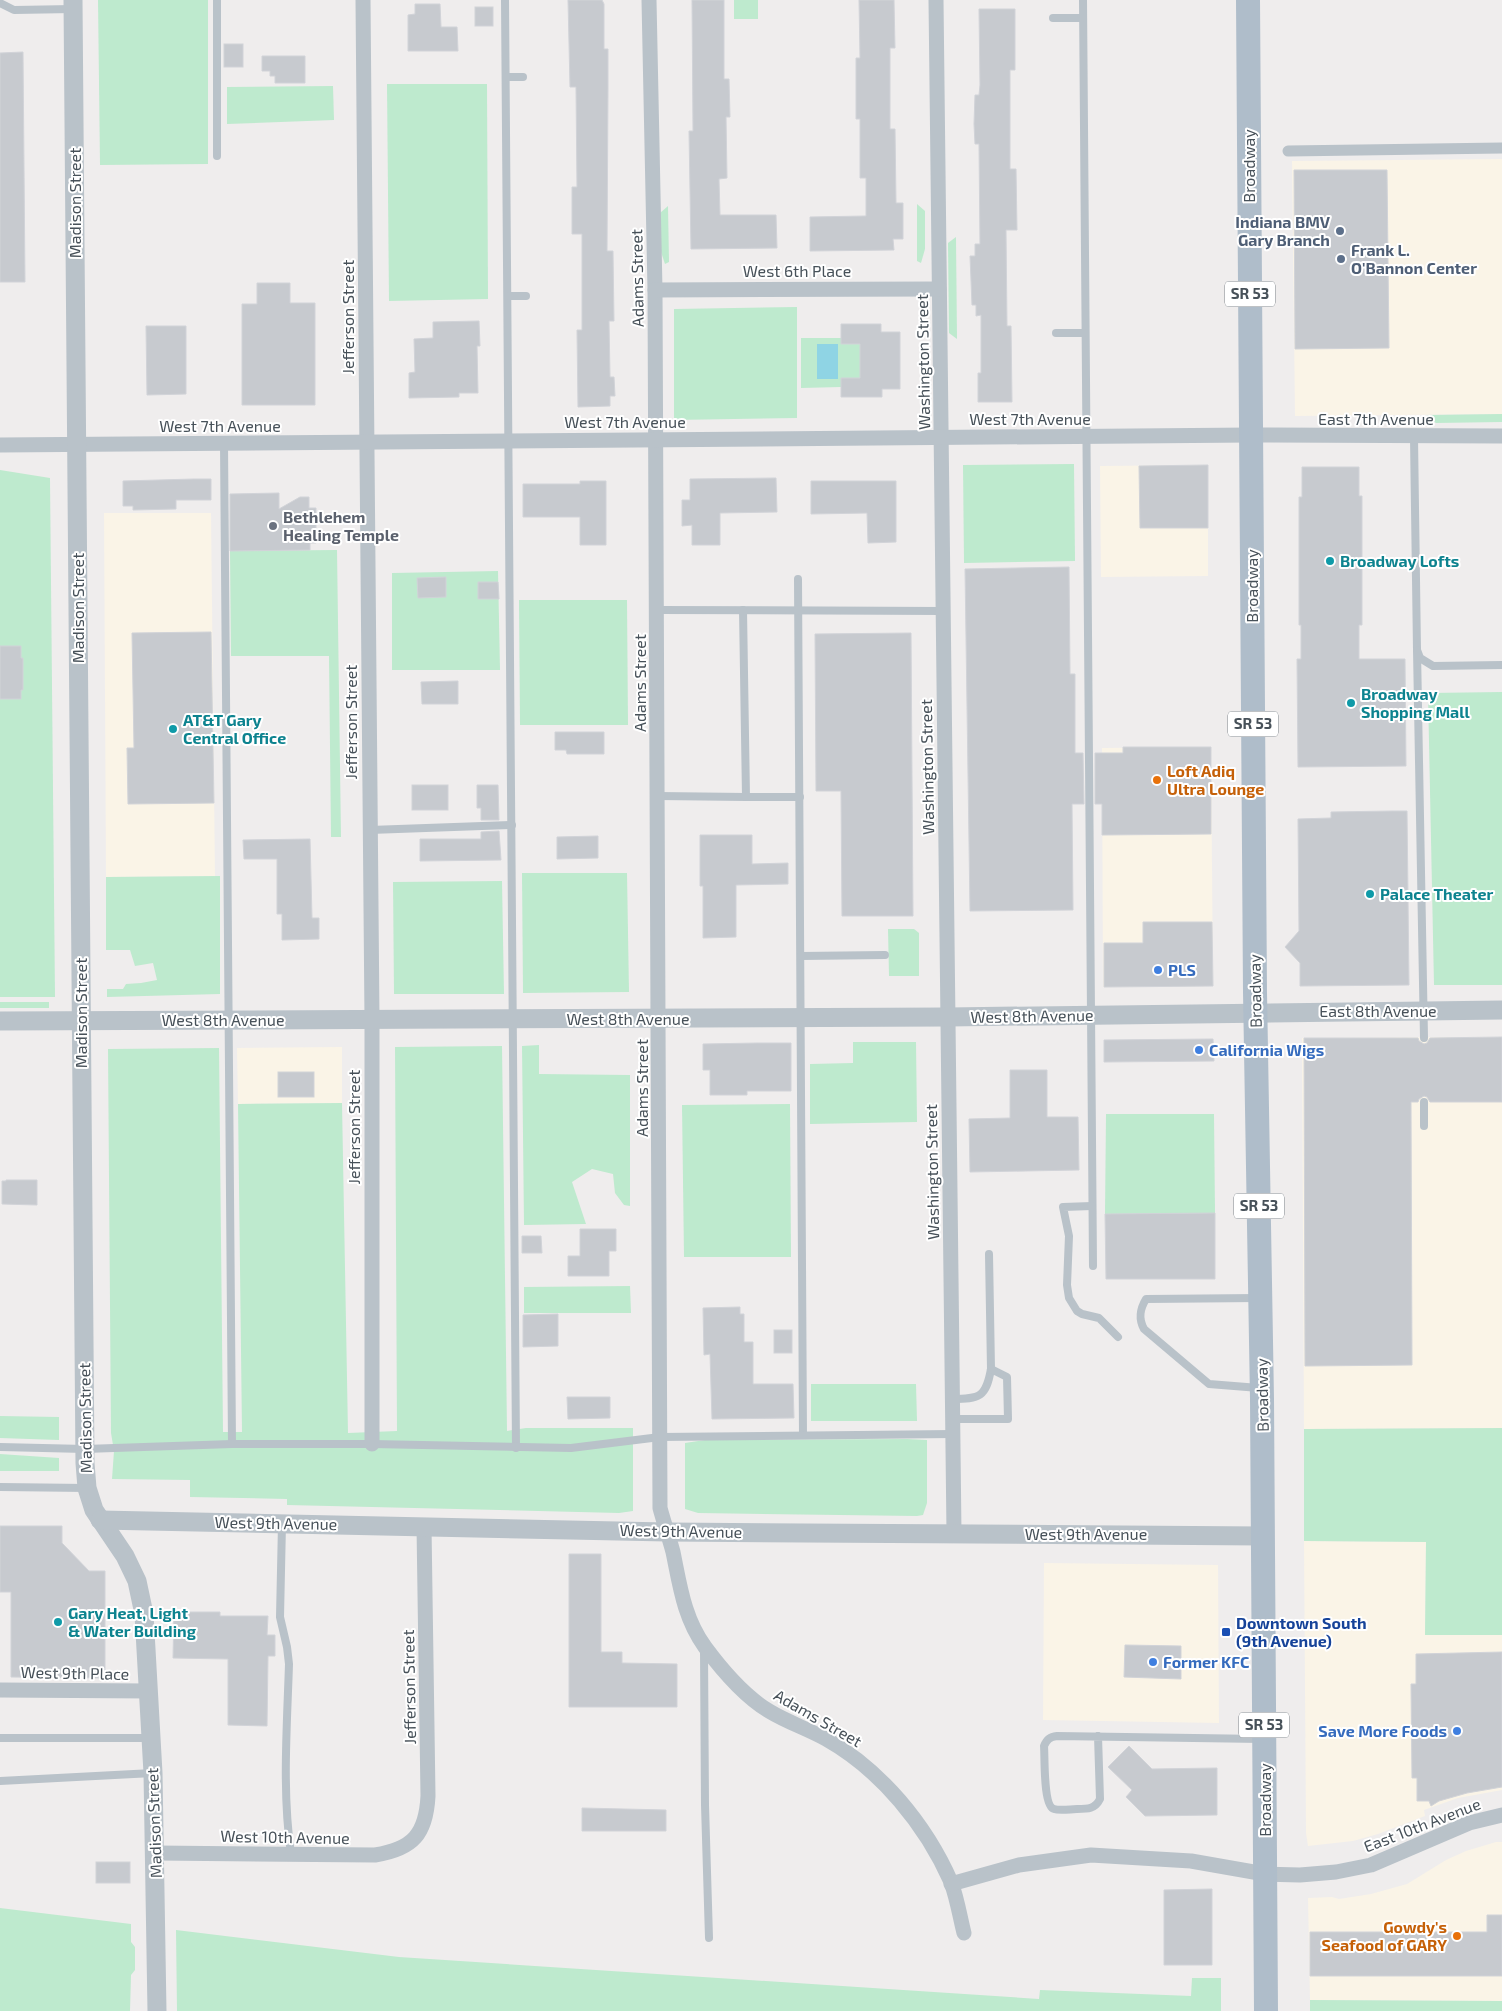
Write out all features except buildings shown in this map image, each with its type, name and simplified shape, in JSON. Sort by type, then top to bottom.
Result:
[{"type":"main road","name":"Broadway","points":[[1248,0],[1255,1012],[1262,1388],[1266,2011]]},
{"type":"street","name":"Jefferson Street","points":[[363,0],[372,1019],[372,1444]]},
{"type":"street","name":"Adams Street","points":[[649,0],[655,290],[660,1508],[686,1612],[704,1645],[744,1692],[768,1711],[826,1739],[846,1751],[877,1777],[918,1824],[935,1851],[951,1884],[964,1933]]},
{"type":"street","name":"Washington Street","points":[[936,0],[954,1533]]},
{"type":"street","name":"Madison Street","points":[[73,4],[84,1449],[87,1488],[94,1510],[125,1556],[137,1581],[144,1614],[156,1853],[157,2011]]},
{"type":"street","points":[[1288,152],[1502,148]]},
{"type":"street","name":"West 6th Place","points":[[655,290],[939,288]]},
{"type":"street","name":"West 7th Avenue","points":[[0,445],[1251,435]]},
{"type":"street","name":"East 7th Avenue","points":[[1251,435],[1502,436]]},
{"type":"street","name":"East 8th Avenue","points":[[1255,1012],[1502,1010]]},
{"type":"street","name":"West 8th Avenue","points":[[0,1021],[948,1017],[1255,1012]]},
{"type":"street","name":"West 9th Avenue","points":[[100,1520],[667,1532],[1263,1536]]},
{"type":"street","name":"Jefferson Street","points":[[411,1842],[420,1832],[425,1821],[427,1808],[424,1526]]},
{"type":"street","name":"West 9th Place","points":[[0,1690],[149,1691]]},
{"type":"street","name":"East 10th Avenue","points":[[1265,1874],[1300,1875],[1336,1872],[1371,1865],[1469,1823],[1502,1815]]},
{"type":"street","name":"West 10th Avenue","points":[[156,1853],[375,1855],[400,1849],[411,1842]]},
{"type":"street","points":[[951,1884],[1019,1865],[1091,1855],[1191,1861],[1265,1874]]},
{"type":"lane","points":[[217,0],[217,156]]},
{"type":"lane","points":[[505,0],[516,1448]]},
{"type":"lane","points":[[1083,0],[1093,1266]]},
{"type":"lane","points":[[0,3],[14,10],[73,4]]},
{"type":"lane","points":[[1053,18],[1083,18]]},
{"type":"lane","points":[[506,77],[523,77]]},
{"type":"lane","points":[[508,296],[526,296]]},
{"type":"lane","points":[[1056,333],[1085,333]]},
{"type":"lane","points":[[1414,437],[1424,1038]]},
{"type":"lane","points":[[224,443],[232,1444]]},
{"type":"lane","points":[[798,579],[803,1435]]},
{"type":"lane","points":[[657,610],[943,611]]},
{"type":"lane","points":[[743,610],[746,797]]},
{"type":"lane","points":[[1417,650],[1420,658],[1433,666],[1502,665]]},
{"type":"lane","points":[[658,796],[800,797]]},
{"type":"lane","points":[[370,830],[512,825]]},
{"type":"lane","points":[[801,956],[885,954]]},
{"type":"lane","points":[[1424,1102],[1424,1126]]},
{"type":"lane","points":[[1092,1206],[1064,1207],[1069,1236],[1067,1292],[1071,1304],[1077,1310],[1082,1314],[1099,1318],[1118,1337]]},
{"type":"lane","points":[[952,1399],[971,1399],[980,1396],[988,1382],[991,1369],[989,1254]]},
{"type":"lane","points":[[1260,1298],[1146,1300],[1140,1311],[1140,1317],[1144,1329],[1209,1384],[1262,1388]]},
{"type":"lane","points":[[0,1446],[84,1449],[232,1444],[372,1444],[571,1448],[660,1437],[803,1435],[953,1426],[1008,1419],[1007,1377],[991,1369]]},
{"type":"lane","points":[[0,1487],[87,1488]]},
{"type":"lane","points":[[282,1524],[280,1617],[289,1664],[285,1788],[291,1854]]},
{"type":"lane","points":[[704,1645],[705,1814],[709,1938]]},
{"type":"lane","points":[[1098,1736],[1100,1799],[1097,1806],[1089,1809],[1054,1809],[1049,1806],[1046,1796],[1044,1746],[1051,1737],[1098,1736],[1264,1739]]},
{"type":"lane","points":[[0,1738],[151,1738]]},
{"type":"lane","points":[[0,1781],[153,1773]]},
{"type":"shaded area","points":[[1502,159],[1502,414],[1295,416],[1292,161]]},
{"type":"shaded area","points":[[1208,465],[1208,576],[1101,577],[1100,466]]},
{"type":"shaded area","points":[[104,513],[211,513],[215,876],[106,877]]},
{"type":"shaded area","points":[[1211,747],[1213,986],[1103,987],[1102,748]]},
{"type":"shaded area","points":[[1502,1037],[1502,1428],[1304,1429],[1302,1038]]},
{"type":"shaded area","points":[[342,1047],[342,1103],[238,1104],[237,1048]]},
{"type":"shaded area","points":[[1304,1541],[1426,1542],[1425,1635],[1502,1635],[1502,1790],[1458,1798],[1424,1810],[1425,1816],[1378,1834],[1353,1841],[1308,1846],[1306,1833]]},
{"type":"shaded area","points":[[1044,1563],[1218,1565],[1219,1723],[1043,1720]]},
{"type":"shaded area","points":[[1502,1842],[1502,2001],[1310,2000],[1308,1898],[1332,1897],[1339,1899],[1371,1894],[1407,1884],[1446,1860],[1466,1851]]},
{"type":"green space","points":[[98,0],[208,0],[208,164],[100,165]]},
{"type":"green space","points":[[734,0],[758,0],[758,19],[734,19]]},
{"type":"green space","points":[[387,84],[487,84],[488,299],[389,301]]},
{"type":"green space","points":[[333,86],[334,120],[227,124],[227,87]]},
{"type":"green space","points":[[917,204],[925,211],[925,249],[921,263],[917,261]]},
{"type":"green space","points":[[668,206],[669,262],[665,264],[661,252],[660,213]]},
{"type":"green space","points":[[956,237],[957,339],[949,333],[948,243]]},
{"type":"green space","points":[[797,307],[797,418],[674,420],[674,309]]},
{"type":"green space","points":[[801,338],[841,338],[841,344],[860,344],[860,378],[841,387],[801,388]]},
{"type":"green space","points":[[1502,414],[1502,422],[1436,423],[1427,417],[1427,415]]},
{"type":"green space","points":[[1074,464],[1075,561],[964,563],[963,465]]},
{"type":"green space","points":[[0,470],[50,478],[55,997],[0,997]]},
{"type":"green space","points":[[337,550],[341,837],[331,837],[329,656],[231,656],[230,551]]},
{"type":"green space","points":[[498,571],[500,670],[392,670],[392,573]]},
{"type":"green space","points":[[519,600],[627,600],[628,725],[520,725]]},
{"type":"green space","points":[[1502,692],[1502,985],[1434,985],[1428,693]]},
{"type":"green space","points":[[522,873],[627,873],[629,992],[523,993]]},
{"type":"green space","points":[[220,876],[220,994],[107,997],[107,989],[123,989],[126,984],[157,980],[153,963],[135,966],[130,950],[106,950],[106,877]]},
{"type":"green space","points":[[502,881],[504,994],[394,994],[393,882]]},
{"type":"green space","points":[[888,929],[914,929],[919,933],[919,976],[889,976]]},
{"type":"green space","points":[[0,1002],[49,1002],[49,1008],[0,1008]]},
{"type":"green space","points":[[853,1042],[916,1042],[917,1122],[810,1124],[810,1064],[853,1063]]},
{"type":"green space","points":[[539,1045],[539,1074],[630,1075],[630,1206],[624,1205],[615,1193],[613,1174],[592,1169],[572,1182],[586,1224],[524,1225],[522,1046]]},
{"type":"green space","points":[[502,1046],[507,1431],[526,1428],[633,1428],[633,1511],[619,1513],[287,1505],[287,1499],[190,1497],[190,1480],[112,1479],[114,1451],[111,1433],[108,1049],[219,1048],[223,1432],[242,1432],[238,1104],[342,1103],[348,1433],[397,1431],[395,1047]]},
{"type":"green space","points":[[790,1104],[791,1257],[684,1257],[682,1105]]},
{"type":"green space","points":[[1106,1114],[1214,1114],[1215,1213],[1105,1214]]},
{"type":"green space","points":[[630,1286],[631,1313],[524,1313],[524,1287]]},
{"type":"green space","points":[[811,1384],[916,1384],[917,1421],[811,1421]]},
{"type":"green space","points":[[0,1416],[59,1417],[59,1440],[0,1438]]},
{"type":"green space","points":[[1502,1428],[1502,1635],[1425,1635],[1426,1542],[1304,1541],[1304,1429]]},
{"type":"green space","points":[[705,1440],[927,1440],[927,1503],[923,1515],[698,1513],[685,1509],[685,1443]]},
{"type":"green space","points":[[0,1454],[59,1458],[59,1471],[0,1471]]},
{"type":"green space","points":[[0,1908],[131,1924],[131,1942],[135,1947],[135,1970],[131,1975],[130,2011],[0,2011]]},
{"type":"green space","points":[[176,1930],[399,1957],[1039,1999],[1040,1990],[1191,1996],[1192,1978],[1221,1978],[1221,2011],[177,2011]]},
{"type":"green space","points":[[1310,2000],[1502,2001],[1502,2011],[1310,2011]]},
{"type":"water","points":[[817,344],[838,344],[838,379],[817,379]]},
{"type":"place","name":"Indiana BMV Gary Branch","points":[[1340,231]]},
{"type":"place","name":"Frank L. O'Bannon Center","points":[[1341,259]]},
{"type":"place","name":"Bethlehem Healing Temple","points":[[273,526]]},
{"type":"place","name":"Broadway Lofts","points":[[1330,561]]},
{"type":"place","name":"Broadway Shopping Mall","points":[[1351,703]]},
{"type":"place","name":"AT&T Gary Central Office","points":[[173,729]]},
{"type":"place","name":"Loft Adiq Ultra Lounge","points":[[1157,780]]},
{"type":"place","name":"Palace Theater","points":[[1370,894]]},
{"type":"place","name":"PLS","points":[[1158,970]]},
{"type":"place","name":"California Wigs","points":[[1199,1050]]},
{"type":"place","name":"Gary Heat, Light & Water Building","points":[[58,1622]]},
{"type":"place","name":"Downtown South (9th Avenue)","points":[[1226,1632]]},
{"type":"place","name":"Former KFC","points":[[1153,1662]]},
{"type":"place","name":"Save More Foods","points":[[1457,1731]]},
{"type":"place","name":"Gowdy's Seafood of GARY","points":[[1457,1936]]}]
